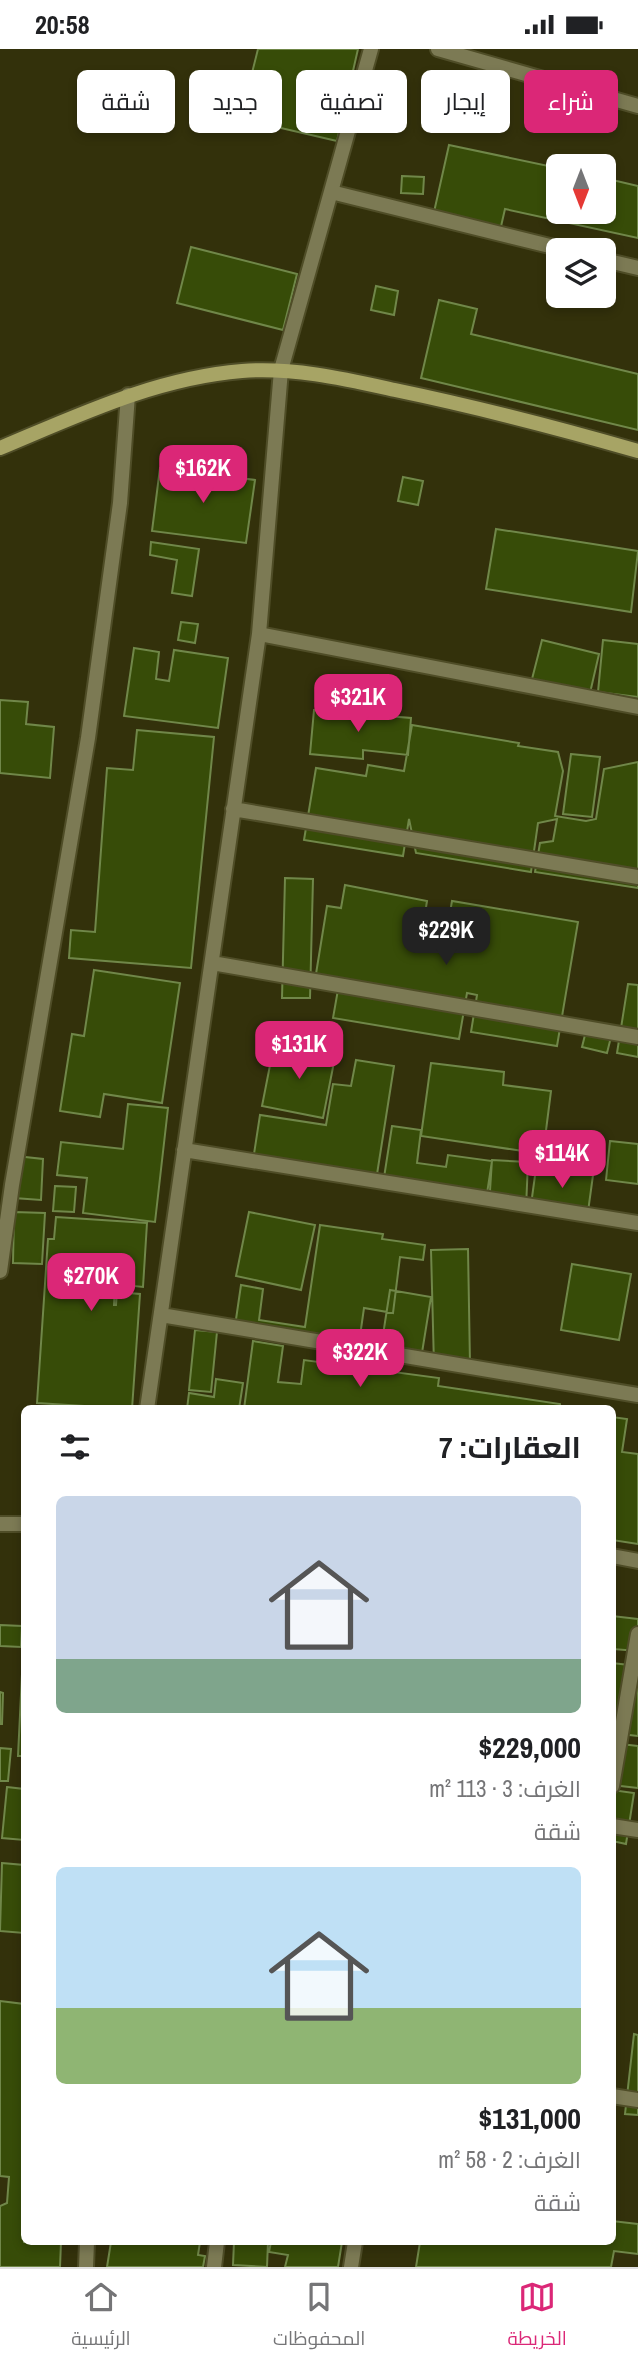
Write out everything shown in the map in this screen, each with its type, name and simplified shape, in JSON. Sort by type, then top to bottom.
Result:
[{"type":"main road","points":[[0,448],[128,395],[174,382],[242,371],[281,370],[330,376],[440,399],[638,451]]},
{"type":"street","points":[[148,1405],[259,634],[281,370],[370,49]]},
{"type":"street","points":[[438,49],[638,106]]},
{"type":"street","points":[[331,192],[546,245]]},
{"type":"street","points":[[616,263],[638,268]]},
{"type":"street","points":[[0,1271],[12,1185],[88,738],[120,503],[128,395]]},
{"type":"street","points":[[259,634],[638,707]]},
{"type":"street","points":[[233,809],[638,877]]},
{"type":"street","points":[[212,963],[638,1037]]},
{"type":"street","points":[[184,1150],[638,1223]]},
{"type":"street","points":[[161,1315],[638,1395]]},
{"type":"street","points":[[0,1524],[21,1524]]},
{"type":"street","points":[[616,1557],[638,1561]]},
{"type":"street","points":[[616,1763],[638,1634]]},
{"type":"street","points":[[616,1827],[638,1830]]},
{"type":"street","points":[[616,2097],[638,2100]]},
{"type":"street","points":[[86,2267],[87,2245]]},
{"type":"street","points":[[214,2267],[217,2245]]},
{"type":"street","points":[[351,2267],[355,2245]]},
{"type":"building","points":[[258,49],[358,49],[353,70],[296,70],[296,131],[282,128],[282,70],[253,70]]},
{"type":"building","points":[[303,133],[339,133],[337,141]]},
{"type":"building","points":[[449,145],[546,165],[546,218],[505,209],[499,235],[432,221]]},
{"type":"building","points":[[402,176],[424,177],[423,194],[401,193]]},
{"type":"building","points":[[616,181],[638,186],[638,238],[574,224],[616,224]]},
{"type":"building","points":[[191,247],[297,274],[283,330],[177,303]]},
{"type":"building","points":[[376,286],[398,291],[394,315],[371,310]]},
{"type":"building","points":[[439,300],[477,309],[471,334],[638,374],[638,430],[421,378]]},
{"type":"building","points":[[160,468],[255,480],[246,543],[152,531]]},
{"type":"building","points":[[403,477],[423,481],[418,505],[398,501]]},
{"type":"building","points":[[496,529],[638,551],[631,612],[486,589]]},
{"type":"building","points":[[151,542],[199,549],[192,596],[172,593],[177,560],[150,555]]},
{"type":"building","points":[[181,622],[198,624],[195,643],[178,640]]},
{"type":"building","points":[[542,640],[599,654],[590,693],[532,679]]},
{"type":"building","points":[[603,640],[638,644],[638,697],[598,692]]},
{"type":"building","points":[[134,648],[159,652],[156,679],[169,681],[174,650],[228,658],[218,728],[124,716]]},
{"type":"building","points":[[0,700],[28,702],[26,724],[54,727],[50,778],[0,773]]},
{"type":"building","points":[[314,710],[411,718],[408,755],[363,750],[363,759],[310,754]]},
{"type":"building","points":[[412,725],[558,752],[563,771],[555,816],[586,821],[596,819],[604,769],[638,762],[638,888],[535,872],[540,843],[553,841],[557,819],[538,823],[531,872],[416,853],[409,819],[403,856],[304,840],[316,768],[366,776],[368,765],[404,771]]},
{"type":"building","points":[[137,730],[214,737],[191,968],[69,958],[71,930],[95,932],[107,768],[133,770]]},
{"type":"building","points":[[571,754],[600,757],[592,817],[563,814]]},
{"type":"building","points":[[285,878],[313,879],[310,998],[282,998]]},
{"type":"building","points":[[345,885],[427,901],[422,933],[446,936],[452,901],[578,922],[557,1046],[471,1032],[477,995],[467,993],[459,1039],[333,1018],[339,984],[315,980],[327,906],[341,908]]},
{"type":"building","points":[[94,970],[180,983],[162,1103],[104,1094],[100,1117],[60,1111],[72,1034],[84,1036]]},
{"type":"building","points":[[628,984],[638,985],[638,1057],[617,1053]]},
{"type":"building","points":[[588,1023],[613,1029],[607,1053],[582,1047]]},
{"type":"building","points":[[274,1045],[335,1057],[323,1118],[262,1106]]},
{"type":"building","points":[[356,1060],[394,1066],[375,1187],[252,1167],[260,1115],[326,1125],[333,1084],[351,1086]]},
{"type":"building","points":[[431,1063],[504,1072],[503,1085],[551,1091],[543,1154],[421,1136]]},
{"type":"building","points":[[128,1104],[168,1108],[155,1222],[83,1213],[87,1178],[57,1175],[61,1142],[123,1149]]},
{"type":"building","points":[[392,1126],[421,1130],[417,1163],[446,1167],[448,1155],[492,1161],[486,1200],[383,1184]]},
{"type":"building","points":[[610,1141],[638,1144],[638,1184],[606,1180]]},
{"type":"building","points":[[16,1156],[43,1159],[41,1200],[14,1198]]},
{"type":"building","points":[[492,1160],[528,1162],[526,1208],[489,1206]]},
{"type":"building","points":[[537,1161],[594,1168],[587,1219],[530,1212]]},
{"type":"building","points":[[55,1186],[76,1187],[74,1212],[53,1211]]},
{"type":"building","points":[[14,1212],[45,1213],[42,1264],[13,1263]]},
{"type":"building","points":[[249,1212],[315,1225],[301,1290],[236,1276]]},
{"type":"building","points":[[56,1217],[147,1223],[143,1287],[115,1284],[114,1305],[117,1292],[140,1294],[132,1405],[37,1403],[48,1239],[54,1239]]},
{"type":"building","points":[[320,1225],[383,1234],[382,1239],[425,1245],[423,1260],[400,1257],[393,1313],[364,1308],[358,1350],[234,1333],[241,1285],[263,1289],[259,1320],[305,1327]]},
{"type":"building","points":[[468,1249],[470,1364],[434,1365],[431,1250]]},
{"type":"building","points":[[572,1264],[631,1274],[619,1340],[561,1330]]},
{"type":"building","points":[[390,1290],[431,1297],[420,1365],[359,1355],[363,1331],[383,1335]]},
{"type":"building","points":[[195,1330],[217,1332],[211,1392],[189,1390]]},
{"type":"building","points":[[253,1341],[283,1346],[278,1382],[301,1384],[304,1360],[439,1378],[438,1386],[560,1404],[560,1405],[245,1405]]},
{"type":"building","points":[[216,1379],[243,1383],[240,1405],[188,1405],[189,1393],[214,1397]]},
{"type":"building","points":[[616,1418],[627,1419],[622,1452],[638,1454],[638,1544],[616,1541]]},
{"type":"building","points":[[616,1616],[638,1619],[638,1651],[616,1649]]},
{"type":"building","points":[[0,1625],[21,1626],[21,1647],[0,1646]]},
{"type":"building","points":[[616,1663],[638,1666],[638,1736],[616,1733]]},
{"type":"building","points":[[0,1692],[3,1693],[2,1724],[0,1724]]},
{"type":"building","points":[[21,1694],[21,1756],[18,1756]]},
{"type":"building","points":[[616,1743],[638,1746],[638,1788],[616,1785]]},
{"type":"building","points":[[0,1748],[11,1749],[8,1781],[0,1781]]},
{"type":"building","points":[[7,1787],[21,1789],[21,1840],[2,1838]]},
{"type":"building","points":[[616,1791],[634,1793],[626,1844],[616,1842]]},
{"type":"building","points":[[2,1863],[21,1865],[21,1933],[0,1931]]},
{"type":"building","points":[[0,2001],[21,2004],[21,2245],[61,2245],[60,2267],[0,2267],[0,2206],[7,2203],[9,2177],[0,2176]]},
{"type":"building","points":[[634,2034],[638,2035],[638,2115],[625,2114]]},
{"type":"building","points":[[616,2221],[638,2224],[638,2254],[614,2251],[611,2267],[416,2267],[420,2245],[616,2245]]},
{"type":"building","points":[[111,2245],[200,2245],[198,2255],[205,2256],[203,2267],[107,2267]]},
{"type":"building","points":[[234,2245],[268,2245],[267,2267],[233,2265]]},
{"type":"building","points":[[270,2245],[342,2245],[338,2267],[285,2267],[288,2255],[269,2252]]}]
